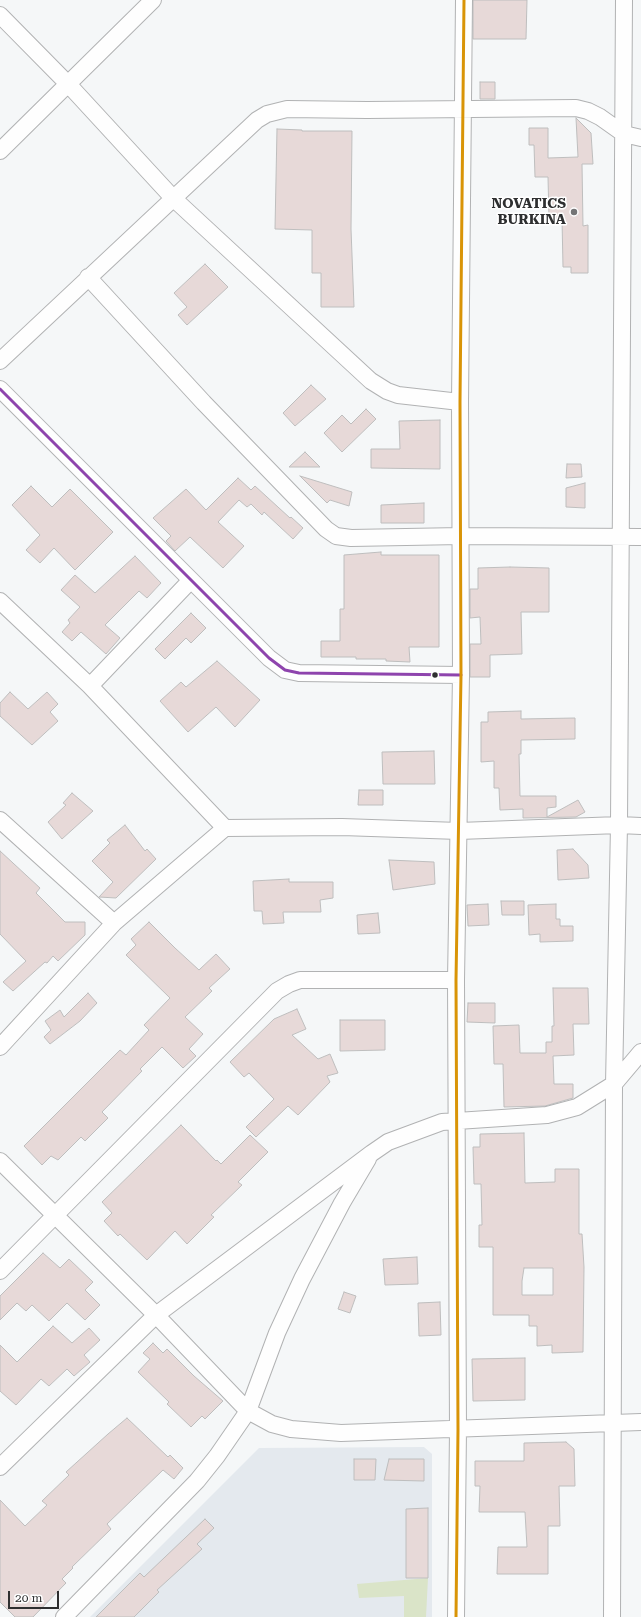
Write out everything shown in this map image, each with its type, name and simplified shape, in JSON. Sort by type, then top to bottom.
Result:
[{"type":"street","points":[[0,151],[153,0]]},
{"type":"street","points":[[456,1617],[458,1429],[456,980],[461,675],[460,402],[464,0]]},
{"type":"street","points":[[612,1617],[614,1084],[619,825],[624,0]]},
{"type":"street","points":[[0,16],[68,84],[174,198],[371,381],[387,391],[398,395],[460,402]]},
{"type":"street","points":[[0,361],[257,120],[276,111],[287,109],[576,108],[588,111],[600,117],[624,134],[641,138]]},
{"type":"street","points":[[88,277],[204,403],[331,532],[343,538],[461,536],[641,537]]},
{"type":"street","points":[[0,390],[269,658],[278,665],[291,672],[374,675],[461,675]]},
{"type":"street","points":[[90,686],[191,580]]},
{"type":"street","points":[[0,601],[90,686],[225,828]]},
{"type":"street","points":[[0,1047],[114,923],[225,828],[342,827],[459,831],[619,825],[641,826]]},
{"type":"street","points":[[2,826],[59,872],[114,923]]},
{"type":"street","points":[[0,1271],[264,1002],[277,991],[300,980],[456,980]]},
{"type":"street","points":[[0,1467],[156,1315],[388,1142],[442,1122],[547,1115],[577,1107],[614,1084],[641,1052]]},
{"type":"street","points":[[64,1617],[197,1481],[217,1456],[248,1411],[277,1333],[302,1279],[342,1203],[372,1153]]},
{"type":"street","points":[[0,1161],[156,1315],[248,1411],[272,1424],[291,1429],[341,1433],[641,1422]]},
{"type":"shaded area","points":[[424,1447],[432,1454],[432,1617],[90,1617],[259,1448]]},
{"type":"green space","points":[[428,1578],[426,1617],[404,1617],[404,1596],[359,1598],[357,1584]]},
{"type":"building","points":[[473,0],[527,0],[526,39],[473,39]]},
{"type":"building","points":[[480,82],[495,82],[495,99],[480,99]]},
{"type":"building","points":[[576,118],[591,133],[593,164],[582,164],[583,226],[588,225],[588,273],[571,273],[571,267],[563,267],[562,219],[549,219],[548,177],[535,177],[534,145],[529,145],[529,128],[548,128],[548,158],[578,157]]},
{"type":"building","points":[[277,129],[302,131],[352,131],[351,229],[354,307],[321,307],[321,273],[312,273],[312,230],[275,229]]},
{"type":"building","points":[[205,264],[228,287],[187,325],[178,315],[187,307],[174,293]]},
{"type":"building","points":[[311,385],[326,399],[295,426],[283,413]]},
{"type":"building","points":[[366,409],[376,419],[342,452],[324,433],[342,415],[351,424]]},
{"type":"building","points":[[440,420],[440,469],[371,468],[371,449],[400,449],[399,421]]},
{"type":"building","points":[[305,452],[320,467],[289,467]]},
{"type":"building","points":[[567,464],[581,464],[582,477],[566,478]]},
{"type":"building","points":[[300,476],[352,492],[349,506],[330,500],[327,503]]},
{"type":"building","points":[[238,478],[251,490],[255,486],[303,528],[293,539],[264,512],[262,515],[251,504],[247,507],[239,500],[218,522],[244,546],[223,568],[190,537],[175,551],[166,541],[171,536],[153,518],[186,489],[206,510]]},
{"type":"building","points":[[585,483],[585,508],[566,507],[566,488]]},
{"type":"building","points":[[31,486],[52,507],[70,489],[113,532],[75,570],[54,548],[40,563],[26,550],[40,535],[12,505]]},
{"type":"building","points":[[424,503],[424,523],[381,523],[381,505]]},
{"type":"building","points":[[381,552],[381,555],[439,555],[439,647],[409,647],[410,662],[386,661],[386,659],[356,659],[356,657],[321,657],[321,641],[340,641],[340,609],[344,609],[344,555]]},
{"type":"building","points":[[135,556],[161,583],[147,598],[139,591],[105,625],[120,638],[106,654],[81,632],[72,641],[62,632],[70,623],[68,620],[80,607],[61,590],[75,575],[95,593]]},
{"type":"building","points":[[478,568],[549,568],[549,612],[521,612],[522,654],[490,655],[490,677],[470,677],[470,644],[481,644],[480,617],[470,618],[470,589],[478,589]]},
{"type":"building","points":[[191,613],[206,628],[191,643],[186,638],[165,659],[155,649]]},
{"type":"building","points":[[217,661],[260,700],[235,727],[216,707],[188,732],[160,701],[181,682],[186,687]]},
{"type":"building","points":[[10,692],[28,709],[47,692],[58,704],[50,712],[58,721],[32,745],[0,716],[0,703]]},
{"type":"building","points":[[521,711],[521,719],[575,718],[575,739],[521,740],[521,754],[519,754],[520,796],[556,796],[556,807],[547,808],[547,817],[578,800],[585,812],[576,817],[523,818],[523,809],[500,810],[499,788],[494,788],[494,761],[481,762],[481,722],[488,722],[488,712]]},
{"type":"building","points":[[434,751],[435,784],[383,784],[382,752]]},
{"type":"building","points":[[359,790],[383,790],[383,805],[358,805]]},
{"type":"building","points":[[72,793],[93,811],[62,839],[48,822],[66,805],[63,803]]},
{"type":"building","points":[[125,825],[145,851],[147,849],[156,859],[116,898],[99,897],[113,882],[92,861],[110,843],[107,840]]},
{"type":"building","points":[[573,849],[588,865],[589,878],[558,880],[557,850]]},
{"type":"building","points":[[0,851],[40,888],[36,893],[65,922],[85,922],[85,935],[58,961],[53,956],[47,963],[45,962],[13,991],[3,982],[26,961],[0,934]]},
{"type":"building","points":[[389,860],[434,862],[435,884],[393,890]]},
{"type":"building","points":[[289,879],[289,882],[333,882],[333,898],[320,900],[321,912],[283,912],[284,923],[263,924],[262,911],[254,911],[253,881]]},
{"type":"building","points":[[501,901],[524,901],[524,915],[502,915]]},
{"type":"building","points":[[488,904],[489,925],[468,926],[467,905]]},
{"type":"building","points":[[556,904],[556,919],[560,919],[560,926],[573,926],[573,941],[540,942],[540,934],[529,935],[528,905]]},
{"type":"building","points":[[378,913],[380,933],[358,934],[357,915]]},
{"type":"building","points":[[149,922],[199,970],[216,954],[230,969],[209,988],[212,991],[185,1017],[203,1034],[189,1049],[196,1056],[183,1068],[162,1047],[140,1069],[142,1071],[102,1112],[108,1118],[85,1141],[81,1137],[58,1160],[51,1156],[42,1165],[24,1146],[120,1050],[126,1055],[149,1030],[144,1025],[170,998],[126,955],[136,945],[131,939]]},
{"type":"building","points":[[553,988],[588,988],[589,1024],[573,1024],[574,1055],[553,1056],[554,1084],[573,1084],[573,1098],[545,1106],[504,1107],[503,1064],[494,1064],[493,1026],[519,1025],[520,1053],[546,1053],[546,1042],[552,1042],[552,1026],[554,1026]]},
{"type":"building","points":[[88,993],[97,1003],[80,1021],[50,1044],[44,1037],[51,1030],[45,1021],[60,1010],[64,1017]]},
{"type":"building","points":[[468,1003],[495,1003],[495,1023],[467,1022]]},
{"type":"building","points":[[297,1009],[306,1029],[292,1035],[318,1059],[330,1054],[338,1073],[327,1076],[330,1082],[298,1115],[288,1106],[256,1137],[246,1127],[274,1099],[249,1073],[244,1077],[230,1062],[274,1019]]},
{"type":"building","points":[[340,1020],[385,1020],[385,1050],[340,1051]]},
{"type":"building","points":[[181,1125],[216,1161],[217,1160],[221,1164],[250,1135],[268,1152],[238,1182],[242,1185],[211,1215],[214,1217],[187,1244],[175,1231],[147,1260],[120,1234],[118,1236],[104,1221],[112,1213],[102,1202]]},
{"type":"building","points":[[524,1133],[525,1183],[555,1182],[555,1169],[579,1169],[579,1234],[582,1234],[584,1267],[583,1352],[552,1353],[552,1345],[537,1346],[537,1326],[529,1326],[529,1315],[493,1315],[493,1247],[479,1247],[479,1225],[482,1225],[481,1184],[474,1184],[473,1147],[480,1147],[480,1134]],"holes":[[[524,1268],[553,1268],[553,1295],[522,1295]]]},
{"type":"building","points":[[43,1253],[60,1268],[69,1259],[93,1282],[85,1290],[100,1305],[85,1320],[67,1303],[49,1321],[32,1305],[26,1311],[17,1303],[0,1320],[0,1296]]},
{"type":"building","points":[[417,1257],[418,1284],[385,1285],[383,1259]]},
{"type":"building","points":[[344,1292],[356,1296],[350,1313],[338,1309]]},
{"type":"building","points":[[440,1302],[441,1335],[419,1336],[418,1303]]},
{"type":"building","points":[[53,1326],[72,1343],[89,1328],[100,1340],[84,1355],[90,1362],[74,1376],[67,1369],[49,1386],[41,1379],[16,1405],[0,1391],[0,1345],[17,1362]]},
{"type":"building","points":[[153,1343],[163,1353],[167,1349],[194,1376],[223,1401],[205,1419],[202,1416],[191,1427],[167,1404],[169,1402],[138,1372],[150,1359],[143,1353]]},
{"type":"building","points":[[525,1358],[525,1400],[473,1401],[472,1359]]},
{"type":"building","points":[[127,1418],[168,1457],[170,1455],[183,1468],[174,1479],[163,1470],[107,1524],[111,1529],[72,1567],[73,1568],[62,1579],[66,1583],[33,1617],[15,1617],[0,1602],[0,1500],[25,1526],[47,1505],[42,1501],[69,1475],[66,1472]]},
{"type":"building","points":[[566,1442],[574,1449],[575,1486],[559,1486],[560,1526],[548,1526],[548,1574],[497,1574],[498,1547],[527,1547],[525,1512],[479,1512],[480,1486],[475,1486],[475,1461],[524,1461],[524,1443]]},
{"type":"building","points":[[354,1459],[376,1459],[375,1480],[354,1480]]},
{"type":"building","points":[[389,1459],[424,1459],[424,1481],[384,1480]]},
{"type":"building","points":[[428,1508],[428,1578],[406,1578],[406,1509]]},
{"type":"building","points":[[205,1519],[214,1528],[197,1544],[202,1549],[157,1590],[159,1592],[134,1617],[96,1617],[140,1573],[144,1577]]},
{"type":"transit line","points":[[456,1617],[458,1429],[456,980],[461,675],[460,402],[464,0]]},
{"type":"transit line","points":[[0,389],[269,658],[285,670],[299,673],[461,675]]},
{"type":"place","name":"NOVATICS BURKINA","points":[[574,212]]}]
